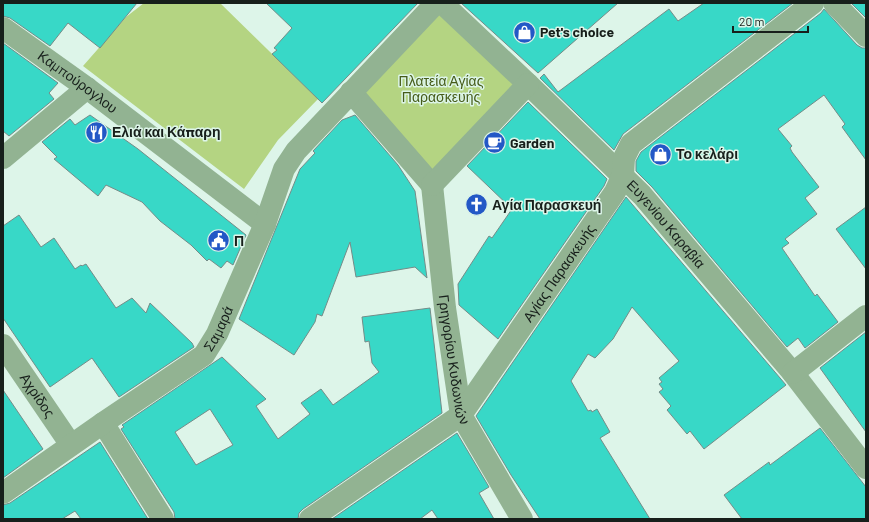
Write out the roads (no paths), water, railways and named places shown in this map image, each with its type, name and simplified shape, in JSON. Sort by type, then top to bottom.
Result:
[{"type":"street","name":"Σαμαρά","points":[[3,493],[204,354],[217,334],[265,224],[284,169],[296,151],[436,3]]},
{"type":"street","name":"Ευγενίου Καραβία","points":[[442,3],[623,175],[642,195],[793,373],[866,468]]},
{"type":"street","name":"Αγίας Παρασκευής","points":[[310,519],[461,415],[610,198],[623,175],[624,158],[631,144],[813,3]]},
{"type":"street","points":[[834,3],[866,36]]},
{"type":"street","name":"Καμπούρογλου","points":[[3,28],[86,88],[265,224]]},
{"type":"street","points":[[351,92],[432,185],[528,84]]},
{"type":"street","points":[[3,158],[86,88]]},
{"type":"street","name":"Γρηγορίου Κυδωνιών","points":[[432,185],[445,308],[461,415],[522,519]]},
{"type":"street","points":[[793,373],[866,316]]},
{"type":"street","name":"Αχρίδος","points":[[3,345],[71,445]]},
{"type":"street","points":[[103,423],[163,519]]},
{"type":"place","name":"Pet's choice","points":[[525,32]]},
{"type":"place","name":"Ελιά και Κάπαρη","points":[[96,132]]},
{"type":"place","name":"Garden","points":[[494,143]]},
{"type":"place","name":"Το κελάρι","points":[[661,154]]},
{"type":"place","name":"Αγία Παρασκευή","points":[[477,205]]},
{"type":"place","name":"Π","points":[[219,241]]},
{"type":"park label","name":"Πλατεία Αγίας Παρασκευής","points":[[441,90]]}]
